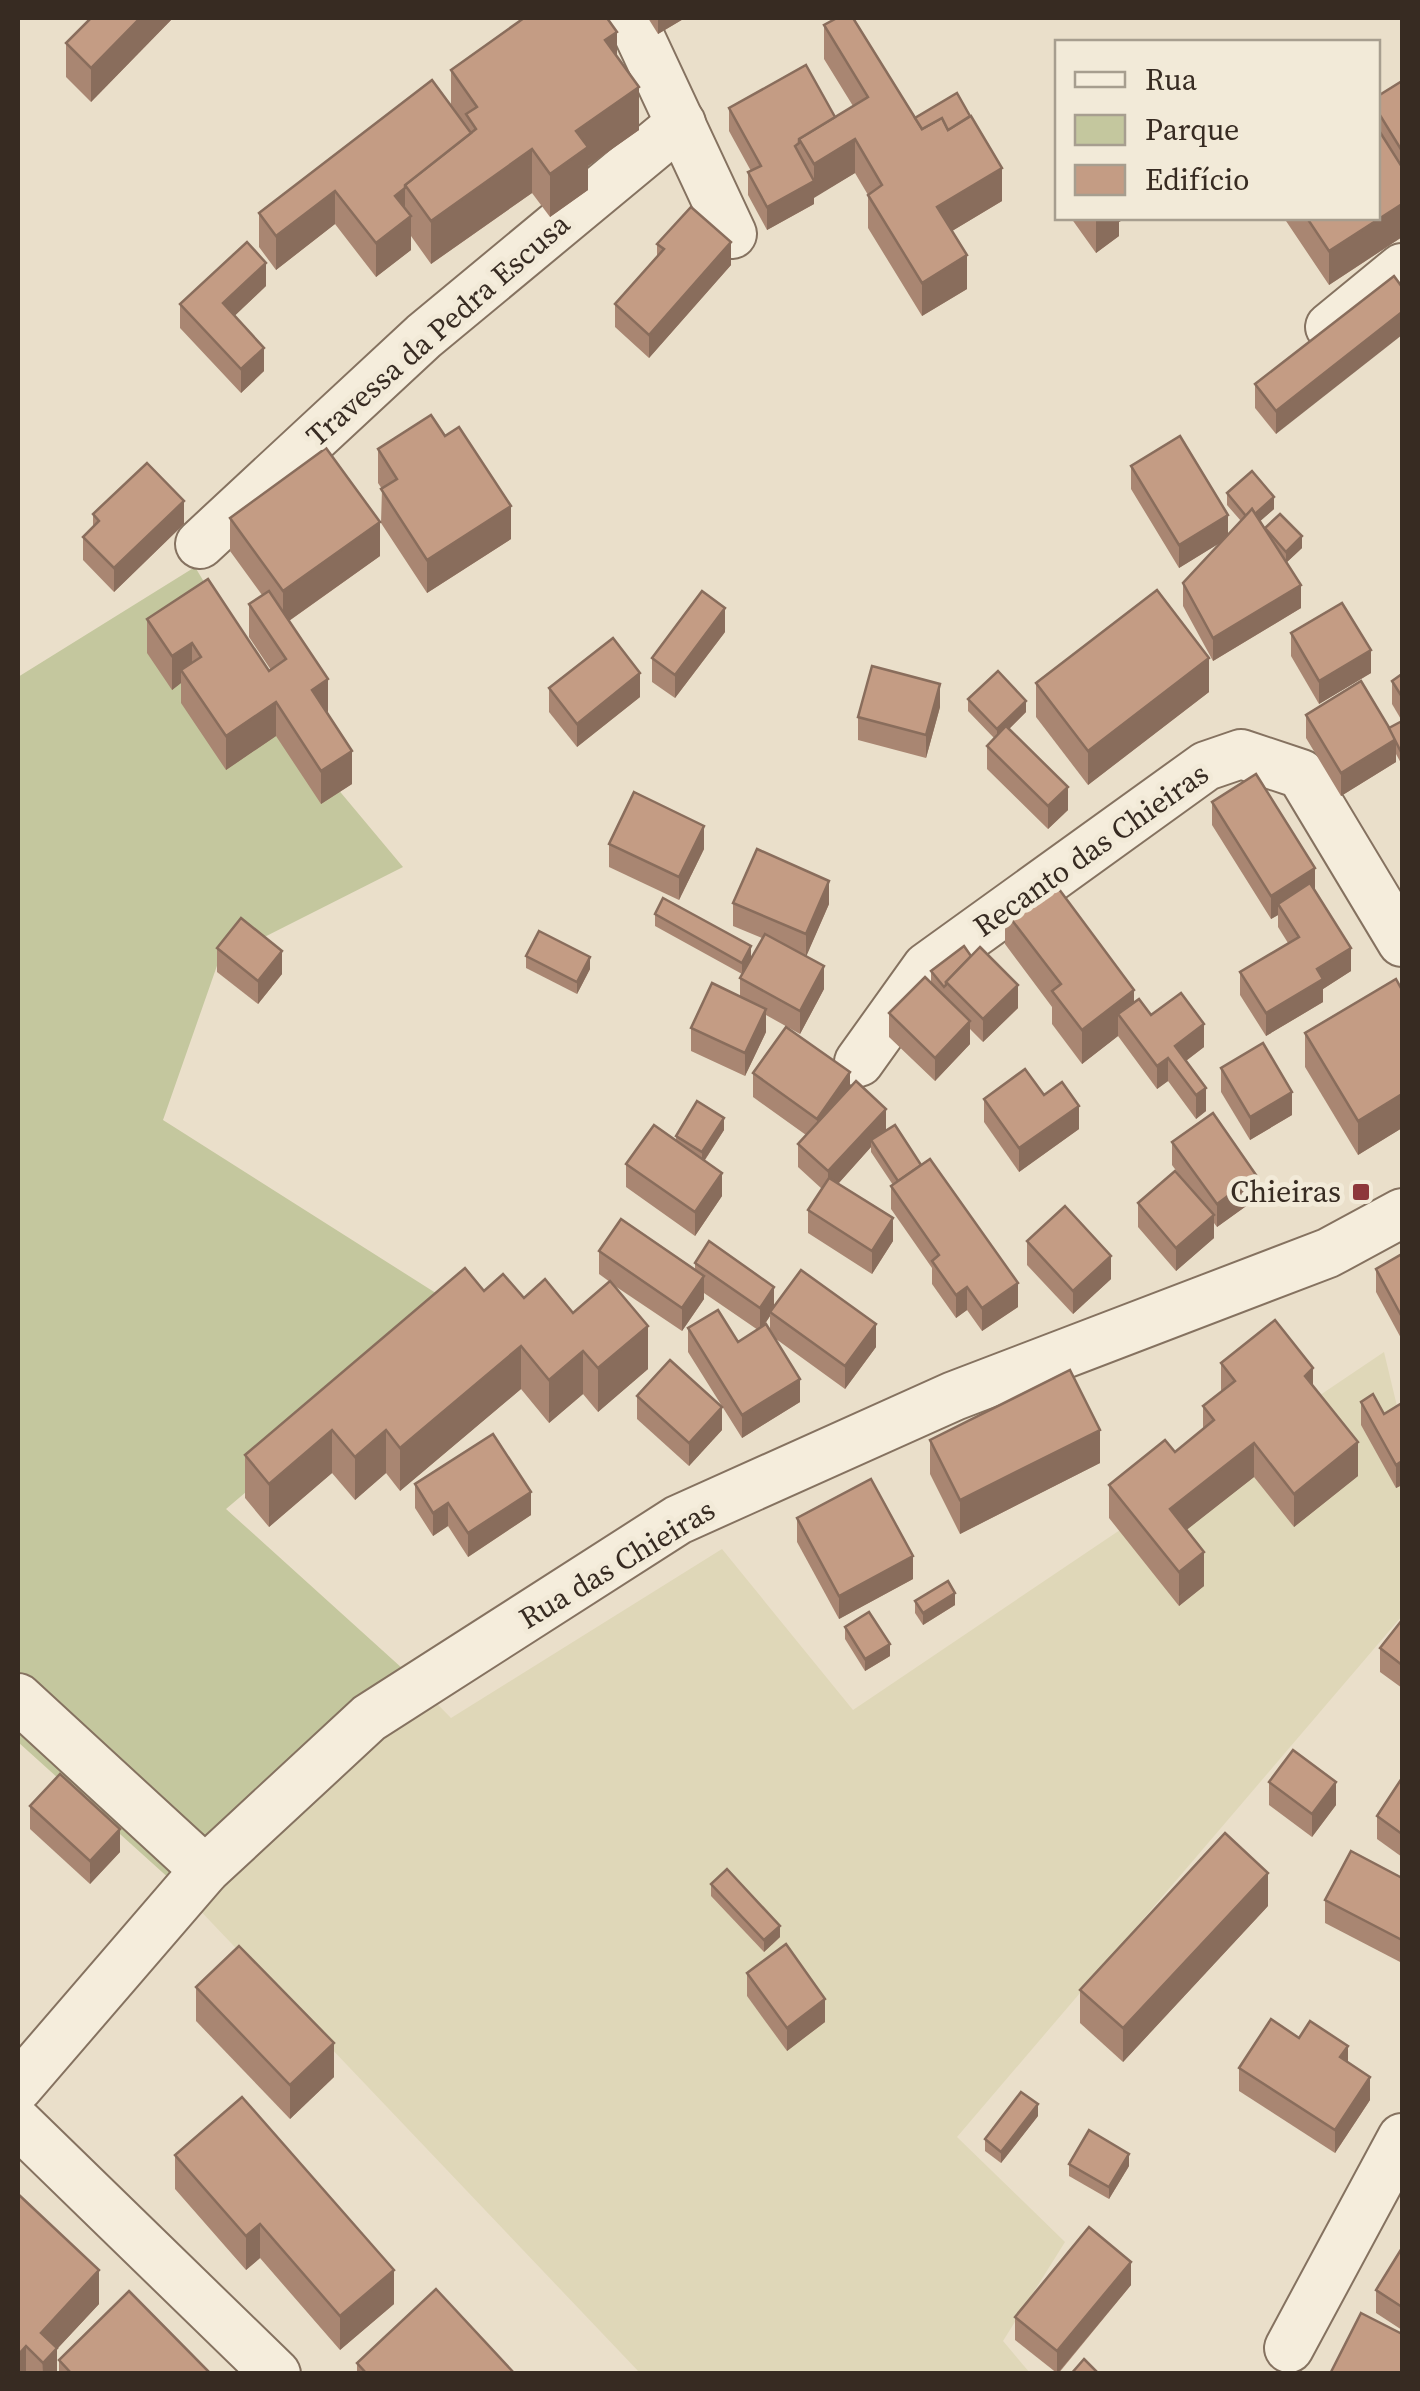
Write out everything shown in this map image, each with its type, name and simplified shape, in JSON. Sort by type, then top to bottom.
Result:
[{"type":"street","points":[[630,18],[732,234]]},
{"type":"street","name":"Travessa da Pedra Escusa","points":[[200,544],[424,336],[681,123]]},
{"type":"street","points":[[1330,327],[1402,268]]},
{"type":"street","name":"Recanto das Chieiras","points":[[859,1062],[928,967],[1206,766],[1242,754],[1301,774],[1402,942]]},
{"type":"street","name":"Rua das Chieiras","points":[[18,2087],[205,1870],[369,1718],[678,1520],[954,1396],[1328,1253],[1402,1214]]},
{"type":"street","points":[[18,1698],[205,1870]]},
{"type":"street","points":[[18,2122],[276,2374]]},
{"type":"street","points":[[1289,2348],[1402,2138]]},
{"type":"shaded area","points":[[1384,1352],[1402,1427],[1402,1616],[957,2137],[1065,2242],[1003,2341],[1030,2373],[640,2373],[172,1881],[403,1669],[451,1718],[722,1549],[853,1710]]},
{"type":"green space","points":[[195,567],[306,751],[403,867],[219,960],[163,1120],[461,1309],[226,1509],[403,1669],[172,1881],[18,1742],[18,677]]},
{"type":"building","points":[[91,18],[140,18],[91,68],[66,43]]},
{"type":"building","points":[[524,18],[607,18],[617,32],[605,40],[639,87],[576,131],[588,147],[550,174],[532,149],[431,221],[405,185],[476,129],[466,114],[477,107],[451,70]]},
{"type":"building","points":[[837,18],[853,18],[922,129],[942,118],[948,130],[971,116],[1002,168],[937,207],[967,255],[922,283],[868,195],[882,185],[855,139],[814,164],[799,139],[868,97],[824,25]]},
{"type":"building","points":[[806,65],[835,117],[799,139],[795,146],[814,181],[767,207],[748,172],[761,166],[729,108]]},
{"type":"building","points":[[432,80],[471,133],[395,196],[411,216],[376,243],[335,191],[276,236],[259,213]]},
{"type":"building","points":[[1402,81],[1402,151],[1380,115],[1380,95]]},
{"type":"building","points":[[957,93],[970,116],[948,130],[942,118],[922,129],[915,118]]},
{"type":"building","points":[[1380,132],[1402,167],[1402,204],[1380,218]]},
{"type":"building","points":[[691,207],[731,242],[649,335],[615,304],[664,249],[657,244]]},
{"type":"building","points":[[1308,220],[1377,220],[1329,251]]},
{"type":"building","points":[[247,242],[266,263],[223,303],[264,348],[241,369],[180,304]]},
{"type":"building","points":[[1394,276],[1402,287],[1402,312],[1276,411],[1255,384]]},
{"type":"building","points":[[431,415],[445,436],[459,427],[511,506],[427,560],[381,489],[397,479],[378,449]]},
{"type":"building","points":[[1180,436],[1228,515],[1179,545],[1131,466]]},
{"type":"building","points":[[326,448],[380,522],[283,591],[230,518]]},
{"type":"building","points":[[147,463],[184,501],[114,568],[83,537],[99,521],[93,514]]},
{"type":"building","points":[[1252,471],[1274,497],[1255,514],[1252,509],[1246,516],[1227,493]]},
{"type":"building","points":[[1252,509],[1301,585],[1213,638],[1183,583]]},
{"type":"building","points":[[1280,514],[1302,536],[1286,552],[1265,528]]},
{"type":"building","points":[[208,579],[269,671],[286,659],[249,604],[269,591],[328,679],[312,690],[352,751],[321,771],[276,702],[226,736],[181,670],[201,657],[192,643],[172,656],[147,619]]},
{"type":"building","points":[[1157,590],[1209,658],[1088,751],[1036,683]]},
{"type":"building","points":[[702,591],[725,608],[675,675],[652,658]]},
{"type":"building","points":[[1342,603],[1371,650],[1319,681],[1291,633]]},
{"type":"building","points":[[613,638],[640,673],[577,724],[549,688]]},
{"type":"building","points":[[872,666],[940,684],[926,735],[858,717]]},
{"type":"building","points":[[998,671],[1026,701],[997,729],[968,699]]},
{"type":"building","points":[[1402,674],[1402,697],[1392,681]]},
{"type":"building","points":[[1361,681],[1396,739],[1341,773],[1306,715]]},
{"type":"building","points":[[1402,721],[1402,754],[1389,728]]},
{"type":"building","points":[[1006,726],[1068,787],[1048,806],[987,746]]},
{"type":"building","points":[[1256,774],[1315,868],[1271,896],[1212,802]]},
{"type":"building","points":[[634,792],[704,826],[679,877],[609,844]]},
{"type":"building","points":[[757,849],[829,881],[806,934],[733,903]]},
{"type":"building","points":[[1050,877],[1134,990],[1082,1030],[1052,991],[1061,984],[1005,911]]},
{"type":"building","points":[[1310,883],[1351,948],[1317,969],[1323,979],[1266,1013],[1240,972],[1299,937],[1278,904]]},
{"type":"building","points":[[663,898],[751,946],[742,963],[655,914]]},
{"type":"building","points":[[241,918],[282,951],[258,981],[217,948]]},
{"type":"building","points":[[539,931],[590,957],[577,982],[526,956]]},
{"type":"building","points":[[765,934],[824,966],[800,1011],[740,978]]},
{"type":"building","points":[[964,946],[971,956],[944,987],[931,971]]},
{"type":"building","points":[[980,947],[1018,985],[983,1019],[946,982]]},
{"type":"building","points":[[925,977],[970,1021],[935,1058],[889,1013]]},
{"type":"building","points":[[1396,979],[1402,990],[1402,1094],[1358,1121],[1305,1033]]},
{"type":"building","points":[[712,983],[766,1009],[745,1053],[691,1028]]},
{"type":"building","points":[[1181,993],[1204,1024],[1175,1046],[1206,1088],[1196,1095],[1168,1058],[1157,1066],[1118,1014],[1139,999],[1151,1015]]},
{"type":"building","points":[[786,1027],[850,1072],[817,1119],[753,1073]]},
{"type":"building","points":[[1263,1043],[1292,1092],[1250,1117],[1221,1068]]},
{"type":"building","points":[[1025,1069],[1044,1095],[1062,1082],[1079,1106],[1019,1148],[984,1099]]},
{"type":"building","points":[[856,1081],[886,1109],[828,1171],[798,1144]]},
{"type":"building","points":[[697,1101],[724,1118],[702,1152],[676,1136]]},
{"type":"building","points":[[1213,1113],[1256,1175],[1217,1204],[1172,1142]]},
{"type":"building","points":[[654,1125],[722,1173],[695,1212],[626,1164]]},
{"type":"building","points":[[895,1125],[921,1165],[898,1181],[871,1140]]},
{"type":"building","points":[[930,1159],[1018,1283],[982,1308],[967,1287],[956,1295],[932,1261],[939,1255],[891,1186]]},
{"type":"building","points":[[1175,1171],[1214,1215],[1176,1248],[1138,1203]]},
{"type":"building","points":[[829,1178],[893,1218],[872,1251],[808,1210]]},
{"type":"building","points":[[1065,1206],[1111,1256],[1073,1291],[1027,1241]]},
{"type":"building","points":[[621,1219],[704,1276],[682,1308],[599,1251]]},
{"type":"building","points":[[709,1241],[774,1287],[760,1308],[695,1263]]},
{"type":"building","points":[[1402,1254],[1402,1317],[1376,1269]]},
{"type":"building","points":[[465,1268],[484,1291],[503,1274],[524,1298],[545,1279],[573,1313],[610,1281],[648,1326],[598,1368],[583,1351],[549,1380],[521,1346],[400,1448],[386,1430],[355,1457],[332,1430],[269,1484],[245,1455]]},
{"type":"building","points":[[801,1270],[876,1324],[845,1366],[770,1312]]},
{"type":"building","points":[[718,1310],[738,1342],[766,1324],[800,1379],[742,1415],[688,1328]]},
{"type":"building","points":[[1275,1320],[1313,1368],[1305,1376],[1358,1442],[1294,1494],[1254,1443],[1170,1509],[1204,1552],[1179,1572],[1109,1485],[1165,1440],[1175,1452],[1214,1420],[1203,1406],[1235,1381],[1221,1363]]},
{"type":"building","points":[[670,1360],[722,1407],[689,1443],[637,1396]]},
{"type":"building","points":[[1070,1370],[1100,1430],[960,1500],[930,1440]]},
{"type":"building","points":[[1373,1394],[1384,1414],[1402,1403],[1402,1461],[1396,1465],[1361,1402]]},
{"type":"building","points":[[493,1434],[531,1492],[468,1533],[448,1503],[433,1513],[415,1484]]},
{"type":"building","points":[[871,1479],[913,1556],[839,1596],[797,1518]]},
{"type":"building","points":[[948,1581],[955,1593],[923,1613],[915,1601]]},
{"type":"building","points":[[869,1612],[890,1644],[865,1659],[845,1627]]},
{"type":"building","points":[[1402,1620],[1402,1665],[1380,1648]]},
{"type":"building","points":[[1293,1750],[1336,1782],[1312,1814],[1269,1782]]},
{"type":"building","points":[[60,1774],[120,1829],[90,1861],[30,1806]]},
{"type":"building","points":[[1402,1778],[1402,1834],[1377,1816]]},
{"type":"building","points":[[1225,1833],[1268,1873],[1123,2028],[1080,1990]]},
{"type":"building","points":[[1351,1851],[1402,1878],[1402,1940],[1325,1900]]},
{"type":"building","points":[[727,1869],[780,1926],[764,1940],[711,1884]]},
{"type":"building","points":[[786,1944],[825,1999],[787,2028],[747,1973]]},
{"type":"building","points":[[239,1946],[334,2043],[290,2085],[196,1987]]},
{"type":"building","points":[[1271,2019],[1299,2038],[1310,2021],[1348,2046],[1340,2057],[1370,2077],[1335,2130],[1239,2068]]},
{"type":"building","points":[[1021,2092],[1038,2104],[1001,2152],[985,2139]]},
{"type":"building","points":[[242,2097],[394,2270],[340,2316],[260,2224],[246,2236],[175,2155]]},
{"type":"building","points":[[1089,2130],[1129,2154],[1109,2187],[1069,2164]]},
{"type":"building","points":[[18,2194],[99,2270],[41,2333],[57,2348],[43,2363],[26,2346],[18,2355]]},
{"type":"building","points":[[1089,2227],[1131,2262],[1057,2351],[1015,2317]]},
{"type":"building","points":[[1402,2248],[1402,2307],[1376,2290]]},
{"type":"building","points":[[436,2289],[515,2374],[367,2374],[357,2363]]},
{"type":"building","points":[[129,2291],[211,2374],[72,2374],[59,2360]]},
{"type":"building","points":[[1361,2313],[1402,2334],[1402,2374],[1330,2374]]},
{"type":"building","points":[[1084,2359],[1099,2374],[1071,2374]]},
{"type":"place","name":"Chieiras","points":[[1361,1192]]}]
